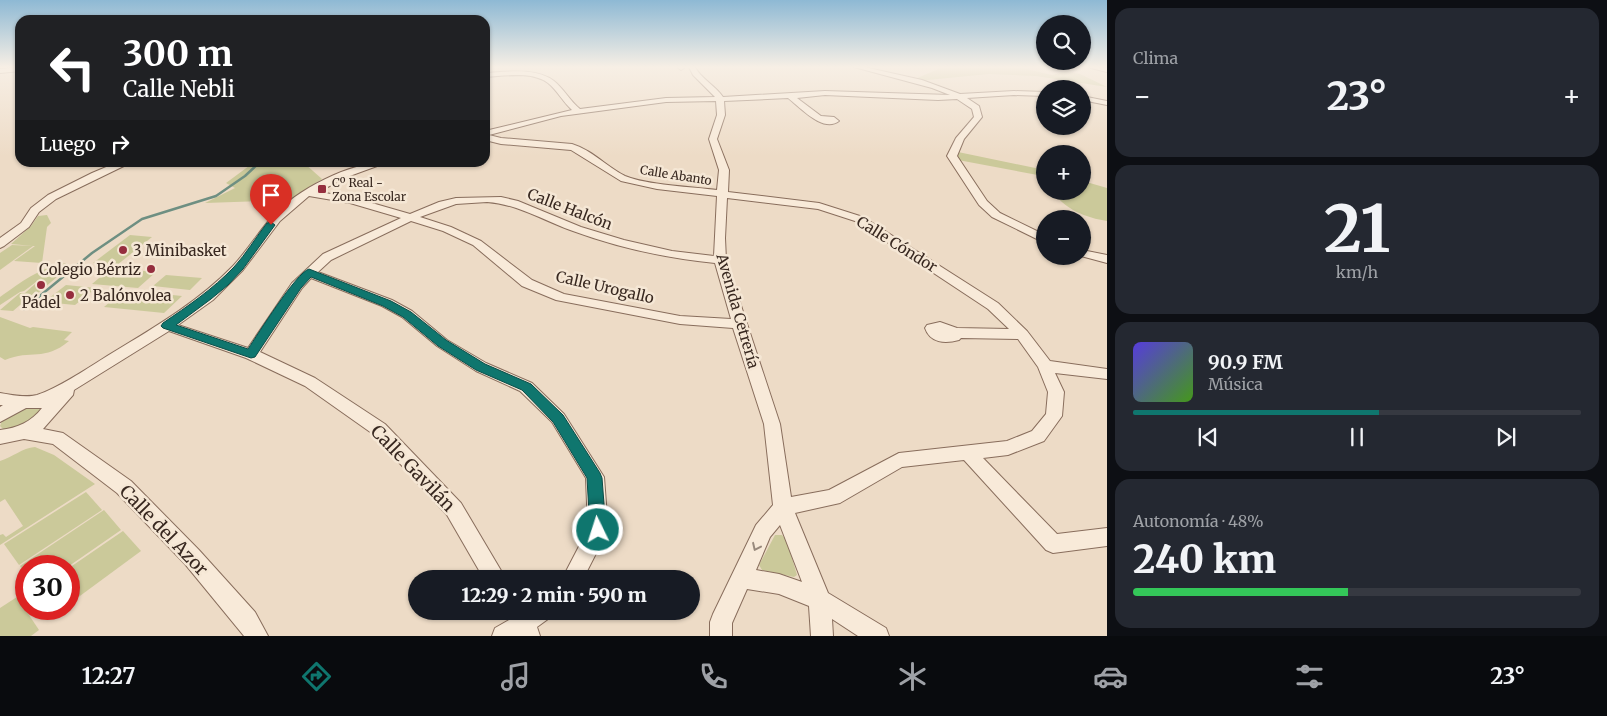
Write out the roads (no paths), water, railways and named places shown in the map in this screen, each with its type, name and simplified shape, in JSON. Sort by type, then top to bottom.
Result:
[{"type":"street","points":[[563,97],[578,111]]},
{"type":"street","points":[[490,134],[542,118],[651,101],[774,97]]},
{"type":"street","points":[[791,97],[818,118],[823,119]]},
{"type":"street","points":[[895,97],[972,97]]},
{"type":"street","points":[[957,97],[976,108],[978,117],[960,138],[952,156],[984,203],[996,215],[1036,235]]},
{"type":"street","points":[[700,98],[742,98]]},
{"type":"street","name":"Avenida Cetrería","points":[[719,99],[721,115],[713,139],[724,170],[719,238],[720,260],[772,424],[783,507],[819,598],[822,636]]},
{"type":"street","points":[[1091,100],[1107,103]]},
{"type":"street","name":"Calle Abanto","points":[[490,137],[501,141],[572,147],[580,150],[624,178],[657,186],[723,194]]},
{"type":"street","points":[[2,241],[25,225],[36,210],[52,197],[109,167]]},
{"type":"street","points":[[0,416],[10,408],[41,406],[60,397],[84,378],[167,326],[208,297],[224,282],[239,267],[276,219],[308,194],[344,175],[369,167]]},
{"type":"street","name":"Calle Urogallo","points":[[308,194],[351,200],[447,229],[477,243],[527,283],[561,297],[680,320],[739,324]]},
{"type":"street","name":"Calle Cóndor","points":[[723,194],[819,206],[859,219],[993,306],[1022,334],[1045,366],[1056,392],[1054,416],[1038,436],[1008,448],[899,460],[833,497],[783,507]]},
{"type":"street","name":"Calle Halcón","points":[[251,354],[298,286],[309,272],[327,257],[411,217],[456,201],[501,200],[514,203],[577,229],[621,243],[672,254],[720,260]]},
{"type":"street","points":[[1091,256],[1107,260]]},
{"type":"street","points":[[309,272],[387,303],[407,314],[442,343],[481,367],[526,387],[558,418],[594,478],[598,530],[577,570]]},
{"type":"street","name":"Calle Gavilán","points":[[167,326],[251,354],[310,382],[380,429],[454,509],[491,570]]},
{"type":"street","points":[[954,333],[1022,334]]},
{"type":"street","points":[[1045,366],[1107,374]]},
{"type":"street","points":[[0,399],[41,406]]},
{"type":"street","points":[[1,438],[24,433],[40,424],[41,406]]},
{"type":"street","points":[[41,406],[57,438]]},
{"type":"street","name":"Calle del Azor","points":[[24,433],[57,438],[124,487],[192,557],[247,620],[257,636]]},
{"type":"street","points":[[968,452],[1053,544],[1107,536]]},
{"type":"street","points":[[721,636],[721,622],[764,531],[783,507]]},
{"type":"street","points":[[741,579],[784,585],[819,598],[878,636]]},
{"type":"street","points":[[503,636],[527,621]]},
{"type":"waterway","points":[[24,309],[92,253],[142,219],[216,196],[255,167]]},
{"type":"place","name":"Cº Real - Zona Escolar","points":[[322,189]]},
{"type":"place","name":"3 Minibasket","points":[[123,250]]},
{"type":"place","name":"Colegio Bérriz","points":[[151,269]]},
{"type":"place","name":"Pádel","points":[[41,285]]},
{"type":"place","name":"2 Balónvolea","points":[[70,295]]}]
